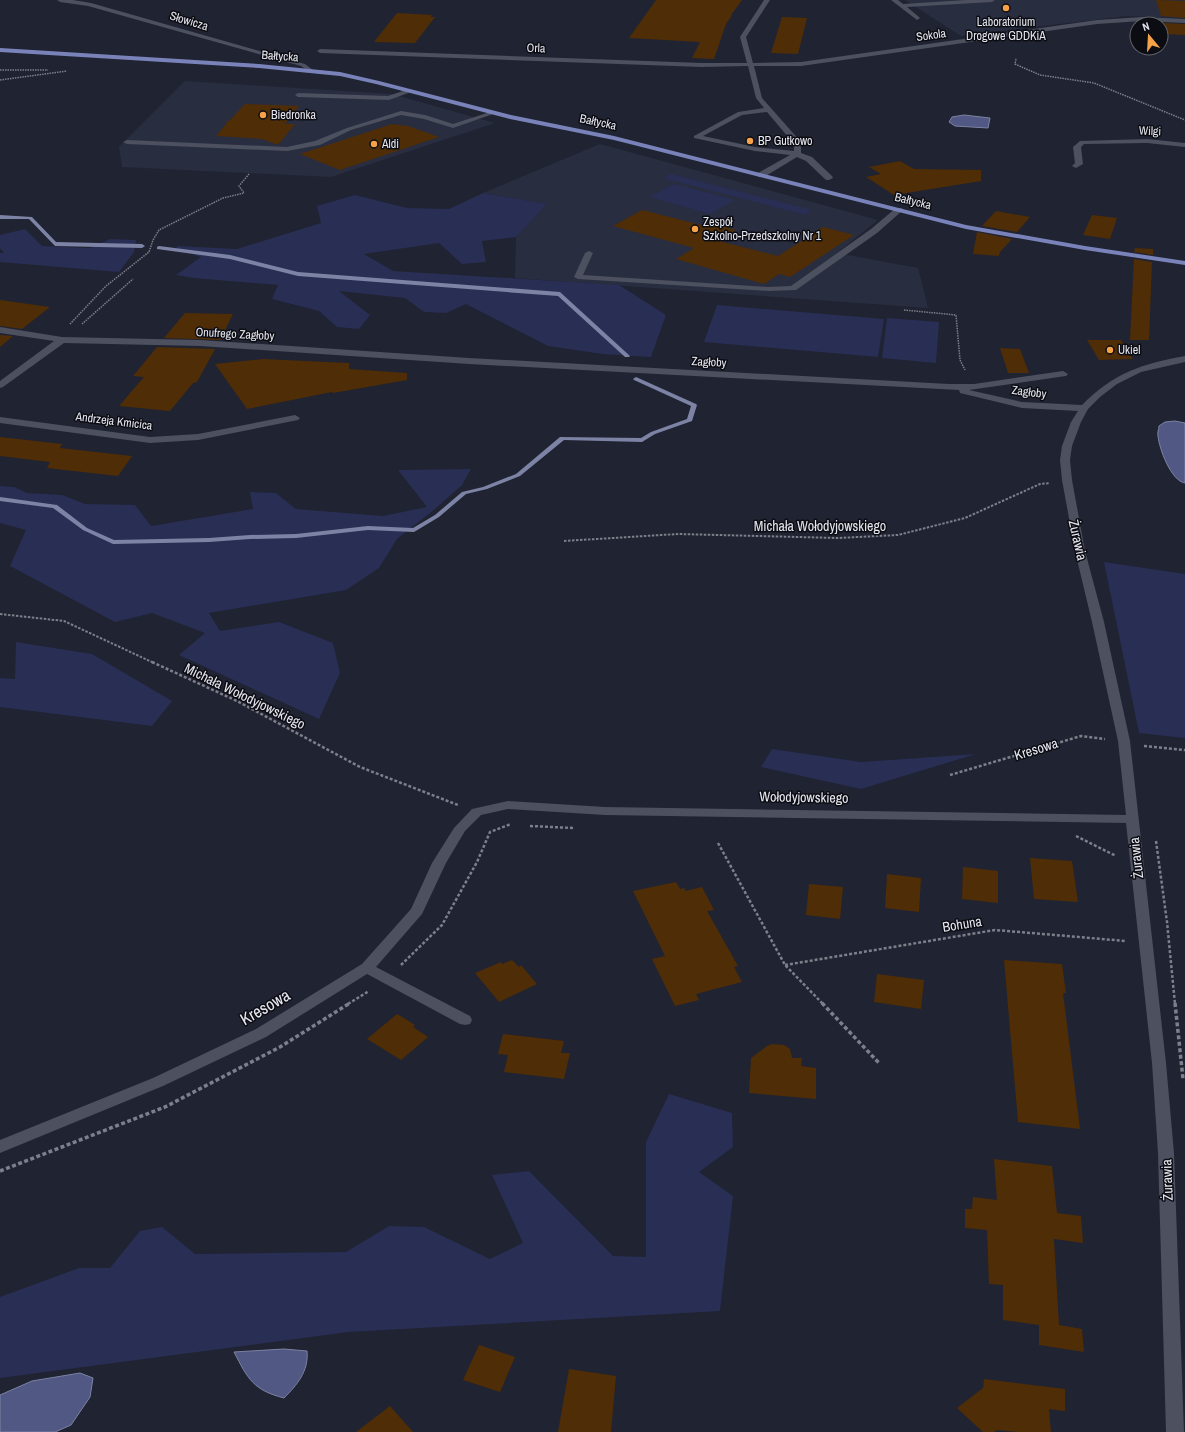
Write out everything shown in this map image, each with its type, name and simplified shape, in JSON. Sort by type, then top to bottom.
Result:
[{"type":"main road","name":"Bałtycka","points":[[0,50],[310,70],[353,76],[493,113],[614,138],[899,210],[1008,235],[1185,263]]},
{"type":"street","name":"Słowicza","points":[[60,0],[89,4],[303,65],[310,70]]},
{"type":"street","points":[[767,0],[743,37],[751,64],[758,98],[798,144],[797,154]]},
{"type":"street","points":[[894,0],[918,18]]},
{"type":"street","points":[[903,6],[992,0]]},
{"type":"street","name":"Sokola","points":[[751,64],[801,64],[1097,22],[1142,19],[1185,21]]},
{"type":"street","name":"Orla","points":[[320,51],[702,65],[751,64]]},
{"type":"street","points":[[298,95],[389,98],[409,91]]},
{"type":"street","points":[[769,110],[740,113],[696,137],[755,149],[797,154],[809,159],[829,178]]},
{"type":"street","points":[[126,142],[287,149],[317,143],[348,129],[401,113],[426,117],[453,126],[493,113]]},
{"type":"street","name":"Wilgi","points":[[1076,166],[1079,164],[1077,147],[1082,142],[1114,143],[1147,141],[1185,144]]},
{"type":"street","points":[[762,176],[797,154]]},
{"type":"street","points":[[589,252],[578,277],[768,289],[793,288],[874,231],[899,210]]},
{"type":"street","name":"Onufrego Zagłoby","points":[[0,330],[62,340],[200,343],[468,360]]},
{"type":"street","points":[[0,385],[62,340]]},
{"type":"street","name":"Żurawia","points":[[1175,1432],[1166,1153],[1159,1063],[1124,741],[1098,622],[1080,551],[1066,480],[1065,460],[1070,433],[1084,408],[1105,389],[1130,373],[1149,366],[1185,359]]},
{"type":"street","name":"Zagłoby","points":[[468,360],[949,387],[974,387],[1063,374]]},
{"type":"street","name":"Zagłoby","points":[[949,387],[1022,405],[1084,408]]},
{"type":"street","name":"Andrzeja Kmicica","points":[[0,420],[150,440],[198,437],[295,418]]},
{"type":"street","name":"Wołodyjowskiego","points":[[478,812],[508,805],[605,811],[1078,816],[1132,819]]},
{"type":"street","name":"Kresowa","points":[[0,1147],[158,1082],[261,1033],[367,968],[417,911],[440,863],[460,828],[478,812]]},
{"type":"street","points":[[367,968],[465,1020]]},
{"type":"path","points":[[1016,59],[1015,64],[1040,75],[1094,84],[1185,120]]},
{"type":"path","points":[[0,70],[72,70]]},
{"type":"path","points":[[73,332],[68,326],[106,286],[149,252],[153,240],[159,230],[223,198],[244,193],[239,186],[249,174]]},
{"type":"path","points":[[62,340],[132,279]]},
{"type":"path","points":[[904,310],[956,315],[960,360],[974,387]]},
{"type":"path","name":"Michała Wołodyjowskiego","points":[[564,541],[678,534],[838,538],[898,535],[965,518],[1040,484],[1066,480]]},
{"type":"path","name":"Michała Wołodyjowskiego","points":[[0,614],[64,622],[237,701],[360,767],[478,812]]},
{"type":"path","name":"Kresowa","points":[[950,775],[1081,736],[1124,741],[1145,746],[1185,750]]},
{"type":"path","points":[[1145,746],[1146,753]]},
{"type":"path","points":[[0,1172],[165,1107],[280,1048],[388,979],[442,925],[477,862],[490,832],[510,824],[517,825]]},
{"type":"path","points":[[524,825],[577,828]]},
{"type":"path","points":[[1072,835],[1113,856],[1158,858]]},
{"type":"path","points":[[1156,836],[1167,922],[1183,1082]]},
{"type":"path","points":[[718,843],[785,965],[880,1063]]},
{"type":"path","name":"Bohuna","points":[[785,965],[995,930],[1145,942]]},
{"type":"shaded area","points":[[905,0],[1185,0],[1185,18],[1169,17],[1169,16],[1126,16],[961,36]]},
{"type":"shaded area","points":[[185,81],[392,94],[495,123],[331,177],[122,167],[119,147]]},
{"type":"shaded area","points":[[964,115],[990,118],[988,128],[955,126],[949,122],[952,117]]},
{"type":"shaded area","name":"Zespół Szkolno-Przedszkolny Nr 1","points":[[600,144],[878,220],[837,253],[918,268],[928,308],[515,278],[516,237],[546,204],[483,193]]},
{"type":"shaded area","points":[[671,174],[812,210],[805,215],[663,178]]},
{"type":"shaded area","points":[[674,184],[735,200],[710,214],[649,197]]},
{"type":"shaded area","points":[[483,193],[547,204],[516,237],[482,241],[486,262],[462,264],[439,243],[364,254],[393,271],[619,285],[666,315],[651,357],[602,354],[548,346],[466,304],[446,313],[424,312],[405,298],[339,291],[370,315],[359,329],[337,327],[319,311],[272,299],[278,285],[193,278],[176,275],[201,257],[176,249],[177,246],[237,249],[321,223],[317,206],[355,195],[407,208],[449,209]]},
{"type":"shaded area","points":[[25,229],[42,246],[90,248],[110,239],[136,240],[134,252],[119,272],[0,262],[0,253],[4,253],[0,248],[0,235]]},
{"type":"shaded area","points":[[717,305],[884,319],[878,357],[704,342]]},
{"type":"shaded area","points":[[887,318],[939,322],[936,363],[882,358]]},
{"type":"shaded area","points":[[1175,421],[1185,423],[1185,483],[1180,481],[1175,476],[1163,456],[1158,435],[1159,426],[1165,422]]},
{"type":"shaded area","points":[[471,469],[462,485],[435,509],[397,539],[379,568],[346,590],[209,613],[220,631],[279,622],[333,643],[340,673],[319,719],[179,655],[205,633],[152,613],[115,622],[10,566],[26,530],[0,523],[0,486],[14,487],[27,493],[62,495],[85,504],[135,505],[151,526],[253,509],[250,492],[276,493],[296,509],[383,516],[427,507],[398,470]]},
{"type":"shaded area","points":[[1104,562],[1185,574],[1185,738],[1139,733]]},
{"type":"shaded area","points":[[16,642],[92,654],[172,701],[152,726],[0,707],[0,678],[15,679]]},
{"type":"shaded area","points":[[772,749],[861,762],[976,754],[861,789],[761,767]]},
{"type":"shaded area","points":[[669,1094],[732,1113],[733,1147],[699,1172],[733,1196],[720,1311],[349,1332],[0,1378],[0,1297],[79,1268],[110,1268],[140,1231],[162,1227],[195,1254],[346,1252],[389,1226],[424,1227],[490,1259],[523,1243],[492,1175],[529,1171],[613,1256],[646,1257],[646,1142]]},
{"type":"shaded area","points":[[284,1349],[307,1351],[307,1358],[304,1371],[298,1383],[284,1398],[258,1387],[243,1369],[234,1352]]},
{"type":"shaded area","points":[[80,1373],[93,1378],[90,1397],[71,1425],[55,1432],[0,1432],[0,1395],[32,1381]]},
{"type":"building","points":[[656,0],[742,0],[726,24],[714,59],[692,58],[700,42],[629,38]]},
{"type":"building","points":[[1156,0],[1185,1],[1185,18],[1161,16]]},
{"type":"building","points":[[397,13],[432,15],[431,17],[435,17],[415,43],[374,42]]},
{"type":"building","points":[[782,17],[807,18],[798,54],[771,53]]},
{"type":"building","points":[[1169,23],[1185,24],[1185,35],[1169,34]]},
{"type":"building","name":"Biedronka","points":[[245,104],[299,106],[285,124],[295,124],[278,145],[262,139],[216,136],[227,121],[229,121]]},
{"type":"building","name":"Aldi","points":[[392,124],[408,126],[439,137],[340,170],[300,154]]},
{"type":"building","points":[[900,161],[914,169],[981,170],[981,181],[894,195],[866,177],[881,174],[869,167]]},
{"type":"building","points":[[642,210],[701,225],[706,222],[736,230],[719,241],[778,256],[823,227],[854,235],[790,277],[779,274],[764,284],[676,259],[694,248],[613,226]]},
{"type":"building","points":[[996,211],[1030,217],[1017,232],[982,226]]},
{"type":"building","points":[[1092,215],[1117,218],[1110,239],[1083,235]]},
{"type":"building","points":[[977,232],[1012,239],[1000,252],[999,256],[973,254]]},
{"type":"building","points":[[1135,248],[1153,249],[1153,255],[1134,252]]},
{"type":"building","points":[[1134,259],[1152,262],[1149,340],[1130,340]]},
{"type":"building","points":[[0,300],[50,307],[22,329],[0,326]]},
{"type":"building","points":[[185,313],[233,314],[220,340],[164,338]]},
{"type":"building","points":[[0,335],[13,336],[0,347]]},
{"type":"building","name":"Ukiel","points":[[1087,340],[1121,340],[1133,359],[1099,360]]},
{"type":"building","points":[[157,347],[215,349],[197,382],[193,383],[170,411],[119,406],[144,377],[133,376]]},
{"type":"building","points":[[1000,348],[1020,349],[1029,373],[1008,373]]},
{"type":"building","points":[[263,359],[349,363],[349,369],[407,373],[407,380],[332,392],[247,409],[215,364]]},
{"type":"building","points":[[0,437],[62,444],[60,448],[132,456],[118,476],[47,468],[50,462],[0,456]]},
{"type":"building","points":[[1030,858],[1072,861],[1078,902],[1034,899]]},
{"type":"building","points":[[963,867],[998,871],[998,903],[962,899]]},
{"type":"building","points":[[887,874],[921,878],[919,912],[885,908]]},
{"type":"building","points":[[676,882],[680,889],[684,888],[686,891],[702,887],[714,910],[707,911],[738,966],[734,967],[742,982],[696,994],[699,1000],[675,1006],[652,959],[665,956],[633,891]]},
{"type":"building","points":[[809,884],[843,887],[840,919],[806,915]]},
{"type":"building","points":[[512,960],[519,967],[521,965],[537,984],[499,1002],[475,973],[501,962],[502,964]]},
{"type":"building","points":[[1004,960],[1062,964],[1066,993],[1063,993],[1080,1129],[1018,1122]]},
{"type":"building","points":[[877,974],[924,980],[921,1009],[874,1002]]},
{"type":"building","points":[[397,1014],[415,1025],[413,1027],[428,1037],[401,1060],[367,1039]]},
{"type":"building","points":[[503,1034],[564,1041],[561,1053],[570,1053],[564,1079],[504,1072],[508,1055],[498,1054]]},
{"type":"building","points":[[772,1044],[784,1045],[790,1049],[792,1058],[802,1058],[801,1066],[816,1068],[816,1099],[749,1093],[751,1058]]},
{"type":"building","points":[[994,1159],[1052,1166],[1057,1213],[1081,1216],[1083,1243],[1054,1239],[1059,1325],[1082,1329],[1084,1352],[1039,1345],[1039,1325],[1003,1320],[1003,1285],[989,1284],[987,1230],[965,1228],[965,1209],[972,1209],[973,1197],[997,1200]]},
{"type":"building","points":[[479,1345],[515,1357],[500,1392],[463,1380]]},
{"type":"building","points":[[569,1369],[616,1376],[611,1432],[558,1432]]},
{"type":"building","points":[[984,1379],[1065,1389],[1065,1411],[1049,1409],[1051,1432],[1018,1432],[997,1430],[994,1432],[983,1432],[957,1408],[983,1388]]},
{"type":"building","points":[[390,1406],[413,1432],[356,1432]]},
{"type":"waterway","points":[[0,217],[30,218],[55,244],[142,246]]},
{"type":"waterway","points":[[159,248],[230,257],[298,274],[560,294],[627,356]]},
{"type":"waterway","points":[[0,499],[55,506],[85,529],[113,542],[296,536],[368,528],[414,530],[437,516],[464,493],[485,488],[518,475],[562,438],[642,440],[653,433],[690,420],[694,405],[636,379]]},
{"type":"place","name":"Laboratorium Drogowe GDDKiA","points":[[1006,8]]},
{"type":"place","name":"Biedronka","points":[[263,115]]},
{"type":"place","name":"BP Gutkowo","points":[[750,141]]},
{"type":"place","name":"Aldi","points":[[374,144]]},
{"type":"place","name":"Zespół Szkolno-Przedszkolny Nr 1","points":[[695,229]]},
{"type":"place","name":"Ukiel","points":[[1110,350]]}]
